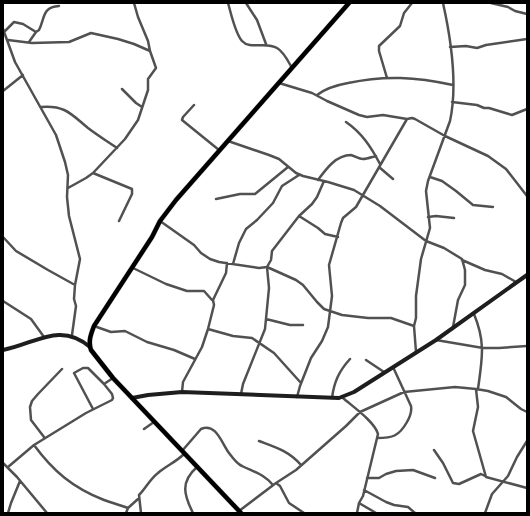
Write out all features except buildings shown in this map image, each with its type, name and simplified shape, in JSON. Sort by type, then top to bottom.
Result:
[{"type":"main road","points":[[240,512],[113,378],[98,360],[90,347],[90,336],[94,326],[133,268],[160,221],[185,189],[349,3]]},
{"type":"street","points":[[68,188],[93,173],[117,148],[138,120],[148,90],[148,78],[156,68],[134,3]]},
{"type":"street","points":[[228,3],[237,32],[243,42],[248,45],[266,44],[279,50],[292,68]]},
{"type":"street","points":[[246,3],[257,20],[266,44]]},
{"type":"street","points":[[387,78],[379,51],[379,46],[400,26],[404,13],[412,3]]},
{"type":"street","points":[[416,353],[414,326],[416,318],[416,296],[421,259],[430,228],[426,191],[450,121],[452,102],[453,85],[450,47],[442,3]]},
{"type":"street","points":[[491,3],[527,14]]},
{"type":"street","points":[[29,42],[41,28],[45,13],[51,7],[60,6]]},
{"type":"street","points":[[36,32],[23,24],[14,22],[4,30],[12,56],[56,135],[64,155],[68,175],[69,216],[80,259],[75,285],[74,299],[76,311],[72,335]]},
{"type":"street","points":[[8,40],[29,42],[69,42],[92,33],[118,38],[150,51]]},
{"type":"street","points":[[450,47],[466,46],[477,48],[486,45],[527,39]]},
{"type":"street","points":[[3,91],[23,75]]},
{"type":"street","points":[[317,95],[324,90],[360,80],[387,78],[404,78],[453,85]]},
{"type":"street","points":[[279,83],[317,95],[327,102],[359,115],[367,117],[383,115],[415,119],[445,136],[488,156],[506,170],[527,196]]},
{"type":"street","points":[[122,89],[142,107]]},
{"type":"street","points":[[452,102],[477,105],[512,115],[527,109]]},
{"type":"street","points":[[194,105],[182,120],[219,150]]},
{"type":"street","points":[[41,107],[51,106],[68,111],[89,129],[117,148]]},
{"type":"street","points":[[297,397],[313,353],[322,340],[328,327],[330,319],[331,286],[329,265],[341,223],[344,218],[356,207],[407,119]]},
{"type":"street","points":[[346,122],[362,135],[376,156],[380,166],[393,179]]},
{"type":"street","points":[[227,141],[269,155],[279,160],[288,168],[300,175],[354,190],[380,206],[426,242],[444,248],[485,270],[502,274],[516,282]]},
{"type":"street","points":[[318,180],[327,168],[342,157],[352,155],[364,159],[376,156]]},
{"type":"street","points":[[216,199],[240,194],[255,194],[288,168]]},
{"type":"street","points":[[93,173],[132,189],[132,194],[119,221]]},
{"type":"street","points":[[233,264],[239,243],[246,229],[273,203],[282,186],[300,175]]},
{"type":"street","points":[[430,177],[442,181],[456,190],[473,205],[493,207]]},
{"type":"street","points":[[241,395],[243,384],[260,342],[266,320],[269,288],[267,267],[271,260],[272,251],[298,216],[315,200],[325,181]]},
{"type":"street","points":[[298,216],[325,234],[338,236]]},
{"type":"street","points":[[428,217],[436,216],[454,218]]},
{"type":"street","points":[[160,221],[194,245],[201,253],[210,259],[259,268],[267,267],[296,280],[303,285],[316,302],[324,309],[342,315],[391,318],[414,326]]},
{"type":"street","points":[[3,237],[16,251],[75,285]]},
{"type":"street","points":[[453,327],[458,300],[465,285],[465,270],[462,259]]},
{"type":"street","points":[[182,392],[183,382],[202,347],[214,305],[213,300],[226,273],[227,263]]},
{"type":"street","points":[[133,268],[166,284],[187,291],[204,291],[213,300]]},
{"type":"street","points":[[132,398],[148,394],[182,392],[343,398],[436,340],[473,312],[527,275]]},
{"type":"street","points":[[3,301],[31,320],[44,338]]},
{"type":"street","points":[[473,312],[479,328],[483,348],[477,389],[478,407],[473,431],[486,476]]},
{"type":"street","points":[[266,320],[290,325],[303,325]]},
{"type":"street","points":[[94,326],[111,332],[125,331],[147,342],[196,358]]},
{"type":"street","points":[[208,329],[233,336],[252,338],[260,342],[274,352],[301,383]]},
{"type":"street","points":[[3,350],[58,334],[72,335],[90,347]]},
{"type":"street","points":[[436,340],[483,348],[527,346]]},
{"type":"street","points":[[332,398],[333,387],[338,374],[350,359]]},
{"type":"street","points":[[366,360],[384,373]]},
{"type":"street","points":[[377,438],[398,434],[403,429],[412,409],[393,367]]},
{"type":"street","points":[[8,468],[34,444],[44,437],[112,400],[113,398],[104,384],[88,368],[84,368],[74,373],[93,409]]},
{"type":"street","points":[[44,437],[31,420],[30,407],[38,394],[62,369]]},
{"type":"street","points":[[104,384],[113,378]]},
{"type":"street","points":[[240,512],[275,484],[301,466],[360,412],[404,392],[446,388],[477,389],[506,397],[527,412]]},
{"type":"street","points":[[343,398],[360,412],[377,431],[377,438],[357,513]]},
{"type":"street","points":[[144,429],[154,422]]},
{"type":"street","points":[[126,513],[128,508],[139,498],[153,477],[183,452],[201,429],[204,428],[214,430],[228,452],[241,465],[256,471],[280,486],[289,503],[304,513]]},
{"type":"street","points":[[259,440],[281,449],[296,459],[301,466]]},
{"type":"street","points":[[485,513],[492,494],[508,476],[527,441]]},
{"type":"street","points":[[34,444],[58,474],[64,479],[103,500],[128,508]]},
{"type":"street","points":[[434,450],[443,463],[453,483],[459,484],[481,474],[503,482],[527,488]]},
{"type":"street","points":[[3,463],[20,480],[47,513]]},
{"type":"street","points":[[192,513],[185,495],[185,489],[192,471],[197,467]]},
{"type":"street","points":[[367,478],[379,478],[396,471],[413,470],[435,478]]},
{"type":"street","points":[[8,513],[10,503],[20,480]]},
{"type":"street","points":[[364,490],[394,505],[408,506],[415,513]]},
{"type":"street","points":[[139,498],[141,513]]},
{"type":"street","points":[[359,503],[376,513]]}]
